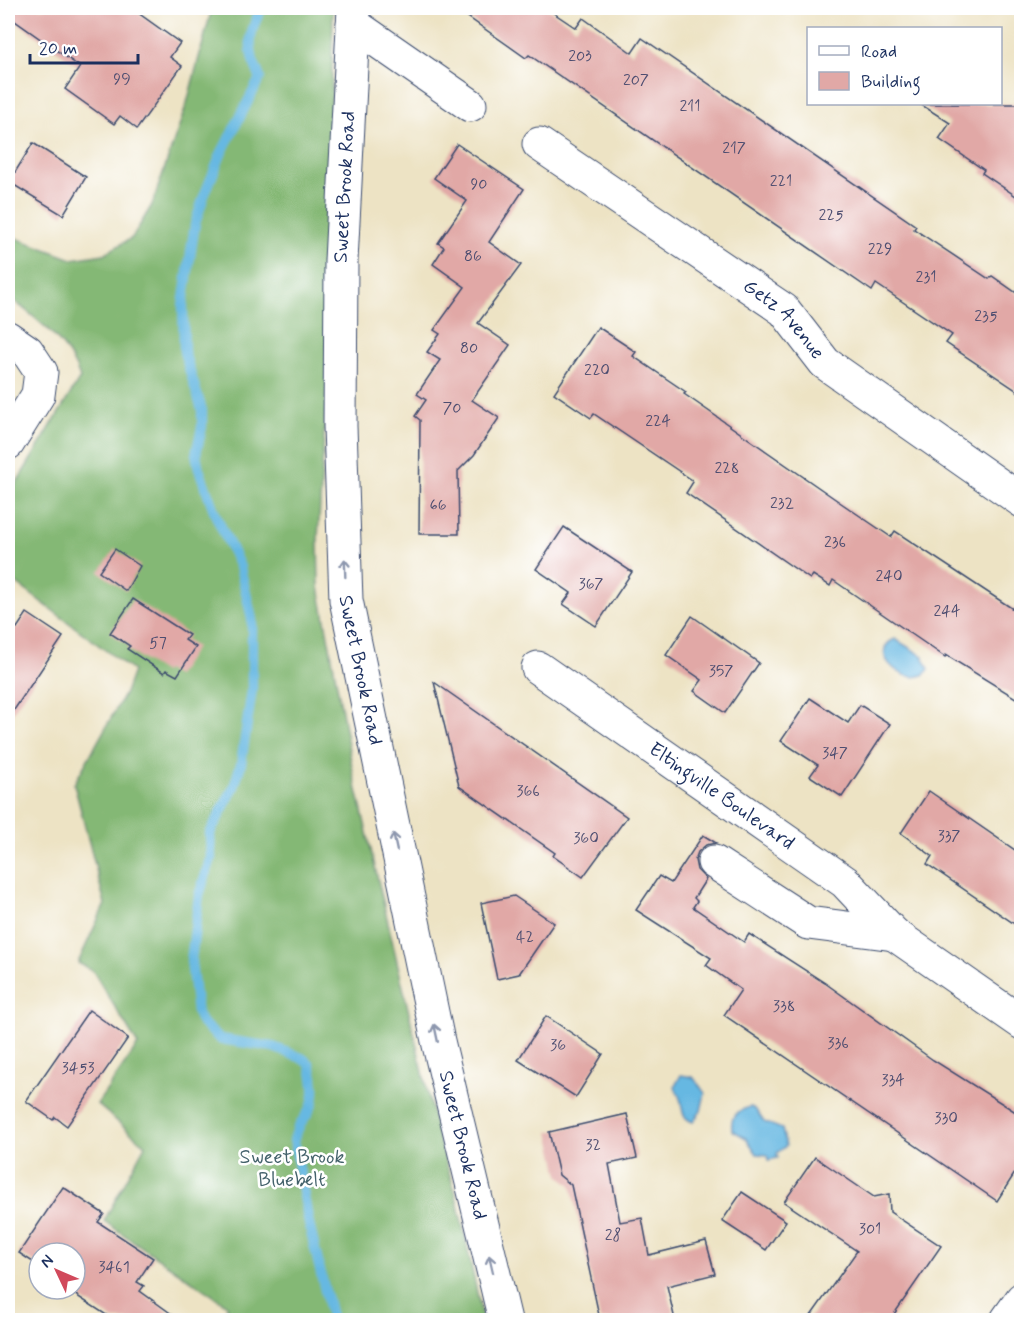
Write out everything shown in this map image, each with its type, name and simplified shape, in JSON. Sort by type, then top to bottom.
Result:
[{"type":"street","points":[[354,16],[470,105]]},
{"type":"street","name":"Sweet Brook Road","points":[[354,16],[341,261],[339,426],[346,600],[438,1041],[505,1320]]},
{"type":"street","name":"Getz Avenue","points":[[539,144],[784,310],[825,363],[1022,501]]},
{"type":"street","points":[[8,338],[27,351],[41,372],[38,395],[8,443]]},
{"type":"street","name":"Eltingville Boulevard","points":[[537,668],[845,882],[894,934],[1022,1023]]},
{"type":"street","name":"Eltingville Boulevard","points":[[714,862],[808,923],[894,934]]},
{"type":"street","points":[[1007,1320],[1022,1299]]},
{"type":"green space","name":"Sweet Brook Bluebelt","points":[[212,8],[333,8],[327,385],[318,538],[319,587],[354,777],[438,1137],[455,1191],[483,1320],[218,1320],[228,1306],[104,1221],[145,1145],[97,1104],[138,1045],[93,971],[78,963],[105,904],[74,784],[125,693],[133,671],[8,577],[8,497],[80,378],[75,365],[60,342],[8,296],[8,235],[72,259],[104,254],[132,238],[152,205],[187,103]]},
{"type":"water","points":[[895,639],[923,656],[929,669],[921,675],[912,677],[894,668],[887,661],[884,653],[887,645]]},
{"type":"water","points":[[681,1075],[693,1077],[705,1093],[701,1111],[693,1122],[685,1117],[675,1087]]},
{"type":"water","points":[[751,1107],[756,1110],[764,1122],[782,1129],[786,1146],[777,1153],[778,1158],[768,1160],[767,1155],[757,1154],[746,1138],[732,1130],[733,1117]]},
{"type":"building","points":[[8,8],[131,8],[180,43],[170,57],[182,66],[137,129],[120,116],[114,124],[65,89],[80,67],[8,16]]},
{"type":"building","points":[[455,8],[546,8],[576,28],[583,18],[632,53],[642,38],[916,226],[914,229],[989,279],[992,276],[1022,297],[1022,394],[946,343],[952,335],[876,284],[872,291],[529,55],[526,58]]},
{"type":"building","points":[[1022,104],[1022,200],[982,173],[984,170],[939,139],[950,123],[922,105]]},
{"type":"building","points":[[33,143],[86,177],[63,215],[9,182]]},
{"type":"building","points":[[457,144],[524,189],[489,242],[521,265],[478,323],[510,345],[472,400],[499,418],[474,455],[458,471],[459,534],[419,534],[420,420],[415,416],[426,400],[417,394],[440,360],[427,352],[440,334],[434,330],[465,287],[433,264],[444,247],[438,243],[467,201],[434,178]]},
{"type":"building","points":[[598,327],[636,352],[633,356],[686,392],[684,394],[891,537],[895,531],[1022,615],[1022,702],[946,655],[945,657],[833,580],[830,586],[813,575],[810,579],[686,493],[692,480],[594,414],[591,418],[554,393]]},
{"type":"building","points":[[564,527],[632,572],[596,626],[563,604],[571,593],[536,569]]},
{"type":"building","points":[[115,549],[140,566],[126,591],[99,572]]},
{"type":"building","points":[[133,599],[189,635],[185,640],[196,647],[177,676],[166,670],[164,673],[127,649],[130,646],[110,633]]},
{"type":"building","points":[[27,613],[63,637],[8,719],[8,622],[17,628]]},
{"type":"building","points":[[692,616],[759,663],[725,713],[694,691],[702,680],[666,655]]},
{"type":"building","points":[[434,682],[627,817],[583,877],[553,856],[555,853],[459,786]]},
{"type":"building","points":[[810,698],[848,723],[860,705],[890,724],[842,797],[810,776],[818,765],[781,741]]},
{"type":"building","points":[[929,791],[1022,855],[1022,929],[927,864],[932,856],[901,833]]},
{"type":"building","points":[[703,835],[716,843],[706,845],[698,852],[695,860],[697,870],[706,879],[694,898],[697,901],[693,907],[744,942],[749,934],[825,983],[933,1060],[1022,1116],[1022,1162],[997,1201],[724,1015],[741,990],[706,965],[711,958],[636,910],[659,876],[671,883]]},
{"type":"building","points":[[514,896],[554,923],[519,974],[497,979],[481,903]]},
{"type":"building","points":[[89,1010],[128,1038],[67,1126],[55,1117],[53,1120],[26,1101]]},
{"type":"building","points":[[546,1016],[603,1054],[576,1097],[518,1060]]},
{"type":"building","points":[[627,1114],[637,1158],[609,1164],[620,1222],[642,1218],[649,1255],[706,1241],[715,1274],[667,1286],[675,1320],[600,1320],[571,1185],[559,1175],[549,1132]]},
{"type":"building","points":[[815,1157],[874,1197],[889,1194],[890,1212],[941,1246],[890,1320],[808,1320],[857,1251],[784,1202]]},
{"type":"building","points":[[63,1187],[104,1214],[98,1222],[153,1258],[137,1282],[144,1286],[140,1291],[180,1320],[114,1320],[85,1301],[87,1301],[87,1241],[27,1241]]},
{"type":"building","points":[[742,1192],[786,1221],[766,1250],[722,1221]]},
{"type":"building","points":[[27,1241],[27,1258],[19,1253]]},
{"type":"waterway","points":[[262,8],[251,39],[251,53],[260,78],[222,152],[204,196],[195,224],[183,305],[184,352],[202,410],[202,427],[196,454],[199,469],[216,516],[240,567],[252,619],[252,690],[241,764],[234,787],[210,833],[211,859],[199,895],[191,961],[197,1013],[201,1022],[220,1039],[273,1047],[302,1058],[310,1064],[314,1081],[314,1099],[294,1140],[309,1224],[332,1320]]}]
